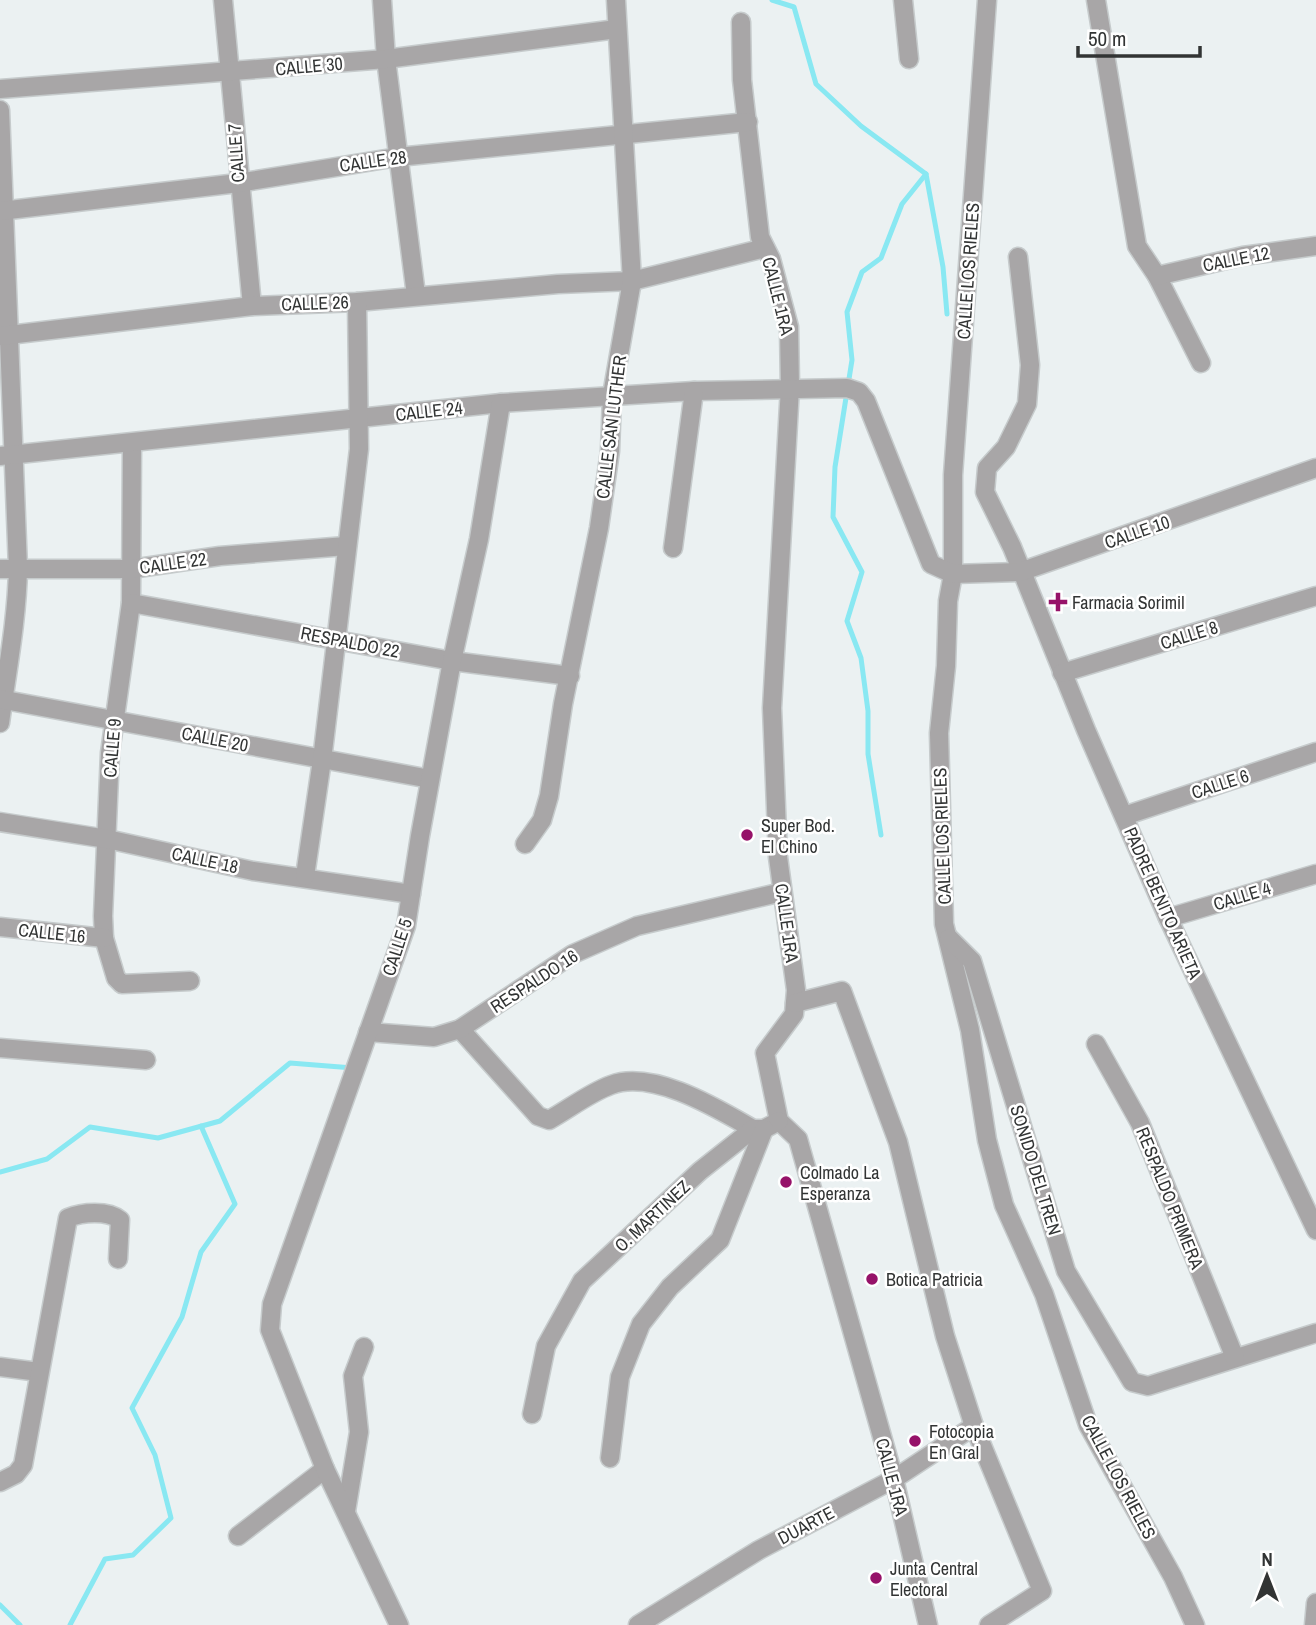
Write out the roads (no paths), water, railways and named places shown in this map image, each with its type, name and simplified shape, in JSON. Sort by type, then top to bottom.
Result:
[{"type":"street","name":"CALLE 7","points":[[223,0],[238,183],[252,306]]},
{"type":"street","points":[[382,0],[386,59],[416,295]]},
{"type":"street","name":"CALLE SAN LUTHER","points":[[525,844],[542,820],[549,796],[599,528],[610,451],[612,395],[632,281],[616,0]]},
{"type":"street","points":[[903,0],[909,59]]},
{"type":"street","name":"CALLE LOS RIELES","points":[[987,0],[953,475],[953,574],[947,601],[939,733],[944,924],[970,1030],[987,1140],[1004,1205],[1044,1294],[1088,1425],[1173,1577],[1195,1625]]},
{"type":"street","points":[[1096,0],[1137,246],[1157,276],[1201,363]]},
{"type":"street","name":"CALLE 1RA","points":[[741,22],[742,80],[760,237],[789,327],[790,387],[772,708],[782,892],[796,989],[794,1014],[765,1053],[765,1126],[798,1139],[894,1479],[928,1625]]},
{"type":"street","name":"CALLE 30","points":[[0,89],[386,59],[617,29]]},
{"type":"street","points":[[0,110],[9,568],[17,615],[1,700],[0,723]]},
{"type":"street","name":"CALLE 28","points":[[2,211],[238,183],[398,157],[748,122]]},
{"type":"street","name":"CALLE 12","points":[[1157,276],[1243,256],[1316,246]]},
{"type":"street","name":"CALLE 26","points":[[4,336],[252,306],[356,302],[416,295],[632,281],[765,248]]},
{"type":"street","name":"PADRE BENITO ARIETA","points":[[1018,257],[1031,365],[1027,404],[1006,447],[987,468],[985,492],[1168,918],[1316,1230]]},
{"type":"street","points":[[305,876],[322,760],[359,449],[356,419],[356,302]]},
{"type":"street","name":"CALLE 24","points":[[6,455],[501,403],[694,391],[790,387],[847,388],[859,392],[866,401],[931,564],[953,574]]},
{"type":"street","points":[[673,548],[694,391]]},
{"type":"street","name":"CALLE 5","points":[[399,1625],[325,1469],[270,1330],[272,1304],[406,926],[430,779],[479,538],[501,403]]},
{"type":"street","name":"CALLE 9","points":[[132,443],[131,603],[114,720],[104,938],[116,978],[122,984],[190,981]]},
{"type":"street","name":"CALLE 10","points":[[953,574],[1020,572],[1227,502],[1316,467]]},
{"type":"street","name":"CALLE 22","points":[[9,568],[131,569],[220,556],[346,546]]},
{"type":"street","name":"CALLE 8","points":[[1062,673],[1316,596]]},
{"type":"street","name":"RESPALDO 22","points":[[131,603],[452,661],[570,676]]},
{"type":"street","name":"CALLE 20","points":[[1,700],[430,779]]},
{"type":"street","name":"CALLE 6","points":[[1124,816],[1316,752]]},
{"type":"street","name":"CALLE 18","points":[[0,821],[107,839],[253,871],[305,876],[411,894]]},
{"type":"street","name":"CALLE 4","points":[[1168,918],[1316,874]]},
{"type":"street","name":"RESPALDO 16","points":[[368,1032],[434,1037],[460,1030],[573,954],[627,930],[782,892]]},
{"type":"street","name":"CALLE 16","points":[[0,927],[104,938]]},
{"type":"street","name":"SONIDO DEL TREN","points":[[949,938],[972,961],[1066,1271],[1132,1381],[1148,1386],[1235,1358]]},
{"type":"street","points":[[795,1003],[842,991],[898,1142],[945,1336],[974,1426],[1042,1591],[989,1625]]},
{"type":"street","points":[[460,1030],[538,1116],[549,1120],[612,1084],[642,1083],[691,1095],[765,1126],[739,1199],[720,1240],[670,1287],[641,1324],[620,1377],[610,1458]]},
{"type":"street","name":"RESPALDO PRIMERA","points":[[1096,1044],[1140,1123],[1235,1358]]},
{"type":"street","points":[[0,1048],[146,1060]]},
{"type":"street","name":"O. MARTINEZ","points":[[531,1414],[546,1346],[582,1281],[700,1171],[765,1126]]},
{"type":"street","points":[[0,1482],[16,1474],[23,1465],[68,1218],[78,1213],[114,1215],[120,1220],[118,1259]]},
{"type":"street","points":[[1235,1358],[1316,1333]]},
{"type":"street","points":[[346,1511],[359,1432],[353,1376],[364,1347]]},
{"type":"street","points":[[0,1367],[39,1372]]},
{"type":"street","name":"DUARTE","points":[[638,1625],[759,1550],[894,1479],[974,1426]]},
{"type":"street","points":[[238,1536],[325,1469]]},
{"type":"street","points":[[1314,1625],[1316,1603]]},
{"type":"waterway","points":[[772,0],[794,7],[816,84],[861,126],[926,174],[943,267],[947,314]]},
{"type":"waterway","points":[[881,835],[868,754],[868,711],[861,658],[847,621],[862,572],[833,517],[835,467],[852,360],[847,312],[862,272],[881,258],[902,204],[926,174]]},
{"type":"waterway","points":[[0,1172],[47,1159],[90,1127],[158,1138],[220,1121],[290,1063],[353,1068]]},
{"type":"waterway","points":[[70,1625],[105,1559],[133,1555],[171,1518],[155,1455],[132,1408],[182,1317],[201,1252],[235,1204],[201,1126]]},
{"type":"waterway","points":[[0,1605],[20,1625]]},
{"type":"place","name":"Farmacia Sorimil","points":[[1058,602]]},
{"type":"place","name":"Super Bod. El Chino","points":[[747,835]]},
{"type":"place","name":"Colmado La Esperanza","points":[[786,1182]]},
{"type":"place","name":"Botica Patricia","points":[[872,1279]]},
{"type":"place","name":"Fotocopia En Gral","points":[[915,1441]]},
{"type":"place","name":"Junta Central Electoral","points":[[876,1578]]}]
